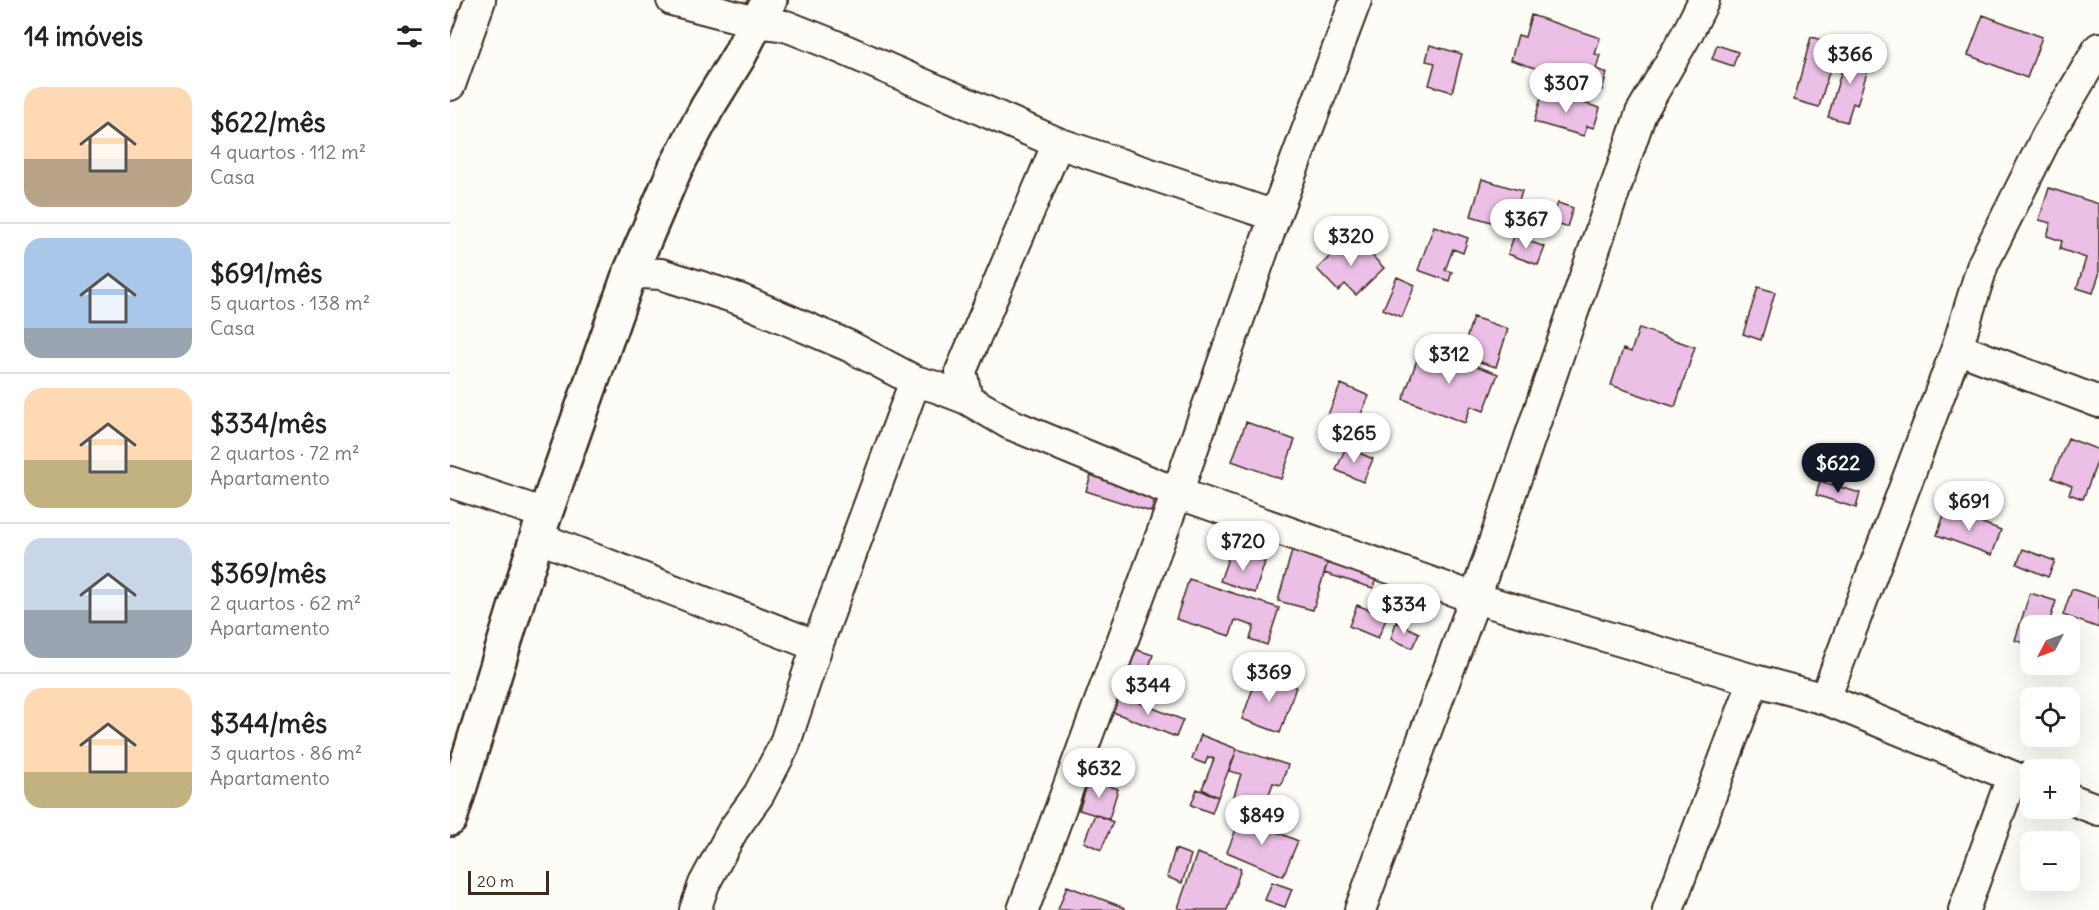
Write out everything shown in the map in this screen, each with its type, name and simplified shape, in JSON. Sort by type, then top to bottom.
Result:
[{"type":"street","points":[[450,85],[480,0]]},
{"type":"street","points":[[672,0],[763,11],[786,26],[1058,143],[1275,216]]},
{"type":"street","points":[[1023,910],[1177,493],[1275,216],[1356,0]]},
{"type":"street","points":[[1360,910],[1475,598],[1641,113],[1688,33],[1704,0]]},
{"type":"street","points":[[450,819],[541,526],[628,278],[675,169],[707,108],[740,56],[763,11]]},
{"type":"street","points":[[1825,699],[1957,348],[1983,264],[2047,136],[2099,48]]},
{"type":"street","points":[[964,385],[1058,143]]},
{"type":"street","points":[[628,278],[641,273],[661,274],[740,298],[849,346],[925,384],[964,385],[1010,424],[1177,493],[1475,598],[1825,699],[2020,780]]},
{"type":"street","points":[[1957,348],[2099,402]]},
{"type":"street","points":[[695,910],[704,884],[728,838],[759,794],[784,746],[817,646],[925,384]]},
{"type":"street","points":[[450,482],[541,526],[817,646]]},
{"type":"street","points":[[1668,910],[1754,680]]},
{"type":"street","points":[[1964,910],[2020,785]]},
{"type":"street","points":[[2080,803],[2099,810]]},
{"type":"building","points":[[1531,15],[1600,38],[1595,54],[1600,55],[1596,69],[1607,73],[1602,90],[1511,60],[1518,35],[1525,37]]},
{"type":"building","points":[[1983,15],[2042,37],[2027,78],[1968,55]]},
{"type":"building","points":[[1811,37],[1837,44],[1819,107],[1794,100]]},
{"type":"building","points":[[1430,45],[1462,54],[1452,92],[1429,85],[1435,63],[1426,61]]},
{"type":"building","points":[[1717,45],[1738,52],[1733,66],[1712,59]]},
{"type":"building","points":[[1848,49],[1872,56],[1857,105],[1853,103],[1847,122],[1828,117]]},
{"type":"building","points":[[1543,91],[1600,108],[1594,128],[1587,126],[1584,136],[1534,122]]},
{"type":"building","points":[[1482,179],[1522,191],[1511,228],[1471,216]]},
{"type":"building","points":[[2049,188],[2099,204],[2099,275],[2093,293],[2077,288],[2086,258],[2060,249],[2062,241],[2047,236],[2051,223],[2039,220]]},
{"type":"building","points":[[1558,203],[1573,208],[1567,227],[1551,223]]},
{"type":"building","points":[[1434,226],[1468,238],[1463,253],[1453,249],[1445,270],[1452,272],[1449,281],[1418,270]]},
{"type":"building","points":[[1352,235],[1384,268],[1356,295],[1345,284],[1338,291],[1317,269]]},
{"type":"building","points":[[1514,236],[1545,247],[1538,265],[1508,254]]},
{"type":"building","points":[[1397,277],[1415,285],[1402,317],[1383,309]]},
{"type":"building","points":[[1758,287],[1775,292],[1761,340],[1743,334]]},
{"type":"building","points":[[1473,317],[1508,329],[1496,367],[1461,356]]},
{"type":"building","points":[[1639,328],[1695,347],[1675,407],[1611,385],[1623,349],[1631,352]]},
{"type":"building","points":[[1422,346],[1498,374],[1484,411],[1471,406],[1465,423],[1403,399]]},
{"type":"building","points":[[1341,384],[1369,396],[1347,445],[1320,433]]},
{"type":"building","points":[[1246,422],[1295,440],[1281,479],[1232,461]]},
{"type":"building","points":[[2068,438],[2099,450],[2099,457],[2083,499],[2069,494],[2072,486],[2052,478]]},
{"type":"building","points":[[1346,447],[1373,459],[1363,482],[1336,470]]},
{"type":"building","points":[[1091,475],[1156,496],[1151,512],[1086,491]]},
{"type":"building","points":[[1820,481],[1860,493],[1856,508],[1816,495]]},
{"type":"building","points":[[1946,509],[2001,530],[1992,555],[1937,535]]},
{"type":"building","points":[[1296,536],[1332,548],[1313,610],[1278,601]]},
{"type":"building","points":[[1332,548],[1380,563],[1373,588],[1324,573]]},
{"type":"building","points":[[2023,549],[2055,561],[2048,577],[2017,564]]},
{"type":"building","points":[[1230,553],[1265,562],[1255,593],[1220,581]]},
{"type":"building","points":[[1189,579],[1279,608],[1267,645],[1250,639],[1254,626],[1235,620],[1230,636],[1176,619]]},
{"type":"building","points":[[2072,589],[2099,598],[2099,628],[2080,621],[2080,615],[2063,615]]},
{"type":"building","points":[[2030,593],[2056,601],[2052,615],[2023,615]]},
{"type":"building","points":[[1357,605],[1387,617],[1378,638],[1349,626]]},
{"type":"building","points":[[1396,622],[1419,633],[1412,648],[1391,639]]},
{"type":"building","points":[[2020,624],[2020,642],[2015,640]]},
{"type":"building","points":[[1134,649],[1153,655],[1147,673],[1128,666]]},
{"type":"building","points":[[1258,674],[1296,687],[1280,733],[1242,719]]},
{"type":"building","points":[[1120,695],[1183,720],[1176,737],[1113,712]]},
{"type":"building","points":[[1201,735],[1237,749],[1218,797],[1202,789],[1214,759],[1208,757],[1205,764],[1192,759]]},
{"type":"building","points":[[1237,749],[1288,765],[1281,785],[1273,783],[1264,809],[1233,799],[1241,774],[1229,771]]},
{"type":"building","points":[[1089,779],[1118,789],[1109,819],[1079,810]]},
{"type":"building","points":[[1197,789],[1218,797],[1212,813],[1191,805]]},
{"type":"building","points":[[1095,814],[1113,822],[1101,850],[1084,842]]},
{"type":"building","points":[[1241,817],[1298,841],[1283,876],[1227,852]]},
{"type":"building","points":[[1175,849],[1191,855],[1182,883],[1167,877]]},
{"type":"building","points":[[1197,853],[1241,869],[1227,910],[1178,908]]},
{"type":"building","points":[[1272,882],[1292,889],[1285,907],[1265,900]]},
{"type":"building","points":[[1067,886],[1125,908],[1125,910],[1058,910]]}]
